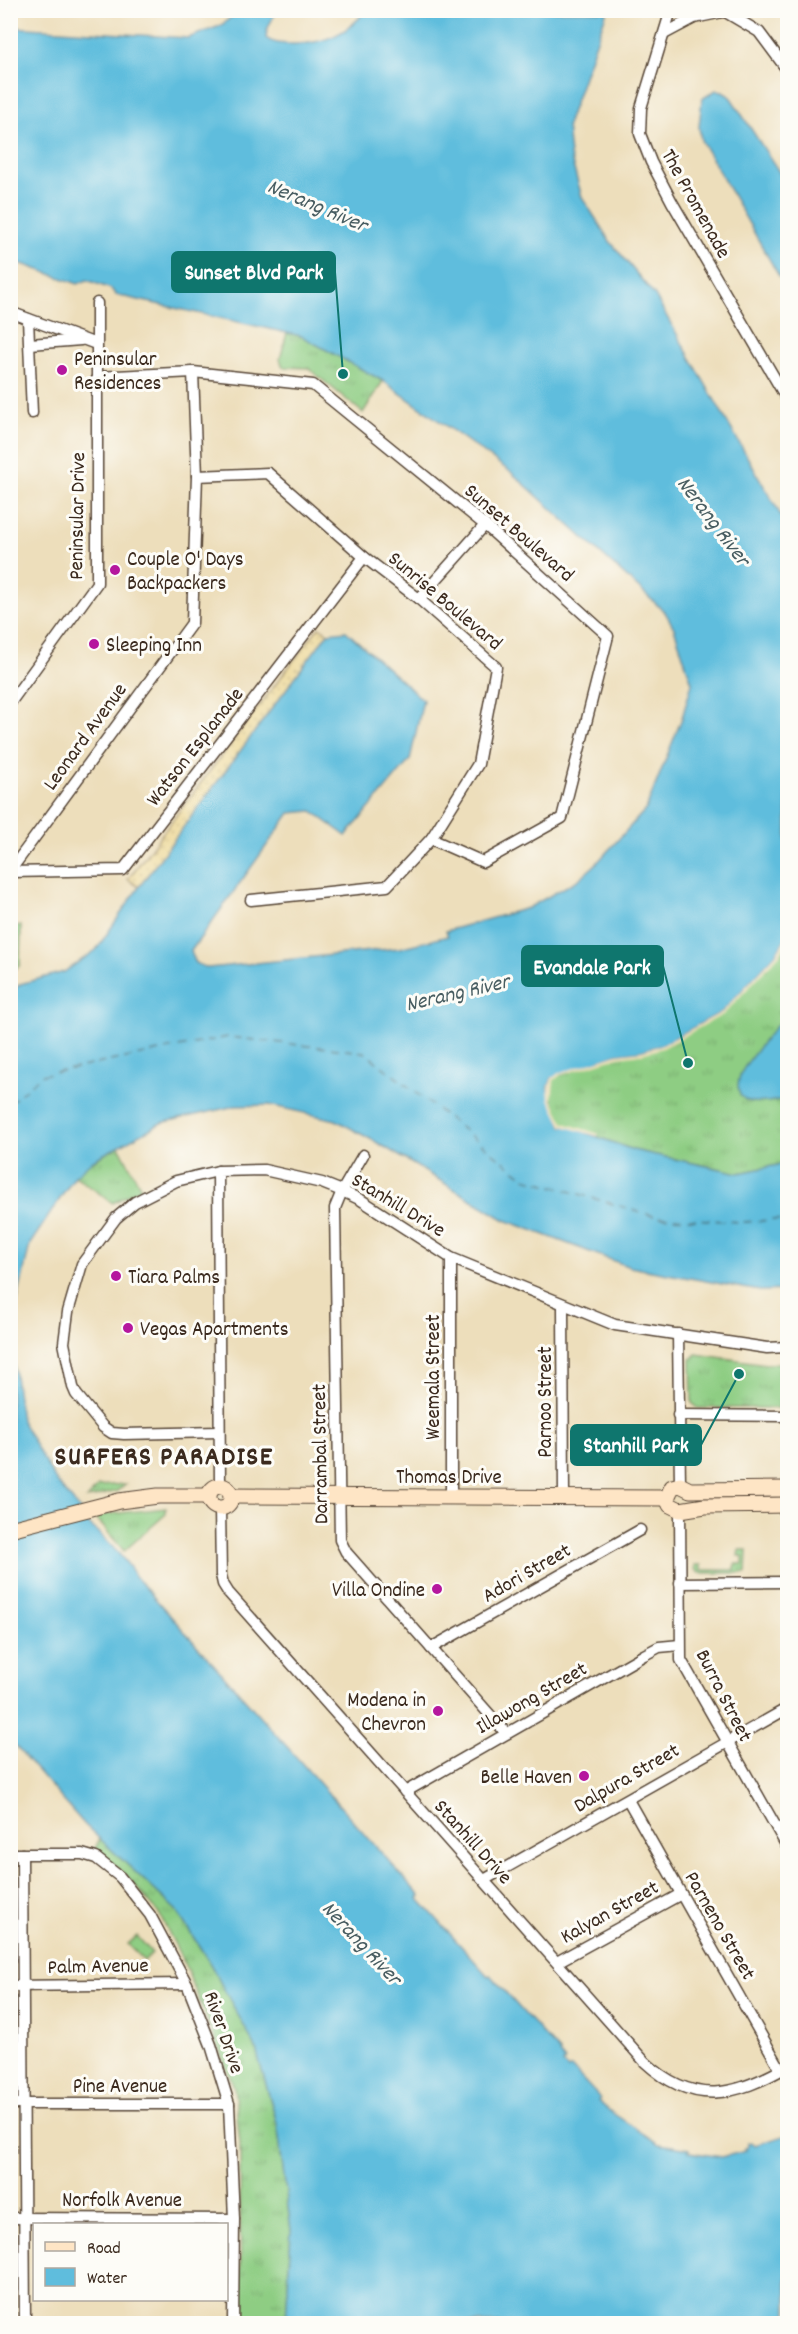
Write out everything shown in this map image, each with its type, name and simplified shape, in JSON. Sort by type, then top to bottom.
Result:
[{"type":"main road","points":[[220,1485],[229,1490],[231,1496],[227,1506],[220,1508],[210,1503],[208,1496],[211,1490],[220,1485]]},
{"type":"main road","points":[[788,1489],[672,1487],[667,1498],[670,1505],[683,1509],[705,1506],[788,1505]]},
{"type":"main road","points":[[683,1509],[693,1498],[685,1487]]},
{"type":"main road","points":[[10,1529],[85,1509],[139,1498],[208,1496]]},
{"type":"main road","name":"Thomas Drive","points":[[231,1496],[667,1498]]},
{"type":"street","name":"The Promenade","points":[[671,10],[642,108],[640,134],[651,162],[672,202],[788,401]]},
{"type":"street","points":[[664,34],[694,18],[723,11],[759,32],[788,71]]},
{"type":"street","name":"Peninsular Drive","points":[[10,703],[97,583],[97,303]]},
{"type":"street","points":[[10,312],[96,344]]},
{"type":"street","points":[[28,319],[32,413]]},
{"type":"street","points":[[30,344],[84,339]]},
{"type":"street","name":"Sunset Boulevard","points":[[97,377],[193,372],[313,385],[486,525],[608,636],[562,818],[483,862],[431,839]]},
{"type":"street","name":"Leonard Avenue","points":[[10,871],[192,623],[197,476],[193,372]]},
{"type":"street","name":"Sunrise Boulevard","points":[[197,476],[268,473],[287,487],[364,557],[419,599],[496,667],[478,764],[431,839],[387,886],[250,900]]},
{"type":"street","points":[[419,599],[486,525]]},
{"type":"street","name":"Watson Esplanade","points":[[10,871],[123,870],[364,557]]},
{"type":"street","name":"Darrambal Street","points":[[363,1155],[335,1208],[340,1537],[344,1549],[506,1733]]},
{"type":"street","name":"Stanhill Drive","points":[[219,1432],[112,1433],[103,1427],[76,1394],[64,1343],[68,1312],[82,1264],[116,1218],[135,1202],[169,1185],[218,1171],[264,1170],[322,1183],[361,1200],[451,1258],[615,1325],[767,1348],[788,1347]]},
{"type":"street","points":[[218,1171],[220,1485]]},
{"type":"street","name":"Weemala Street","points":[[451,1258],[451,1496]]},
{"type":"street","name":"Parnoo Street","points":[[563,1305],[564,1498]]},
{"type":"street","points":[[678,1334],[678,1415],[685,1487]]},
{"type":"street","points":[[678,1415],[788,1416]]},
{"type":"street","name":"Stanhill Drive","points":[[220,1508],[221,1575],[225,1590],[645,2062],[683,2088],[721,2094],[763,2080],[784,2068]]},
{"type":"street","name":"Burra Street","points":[[683,1509],[680,1645],[684,1665],[788,1848]]},
{"type":"street","name":"Adori Street","points":[[431,1648],[640,1530]]},
{"type":"street","points":[[680,1583],[788,1582]]},
{"type":"street","name":"Illawong Street","points":[[405,1792],[652,1650],[663,1646],[680,1645]]},
{"type":"street","name":"Dalpura Street","points":[[484,1880],[788,1708]]},
{"type":"street","name":"Parneno Street","points":[[628,1800],[784,2068]]},
{"type":"street","name":"River Drive","points":[[10,1854],[82,1854],[96,1858],[120,1877],[151,1916],[187,1984],[211,2045],[229,2104],[234,2219],[233,2324]]},
{"type":"street","points":[[22,1854],[25,2324]]},
{"type":"street","name":"Kalyan Street","points":[[557,1962],[681,1894]]},
{"type":"street","name":"Palm Avenue","points":[[10,1986],[187,1984]]},
{"type":"street","name":"Pine Avenue","points":[[10,2104],[229,2104]]},
{"type":"street","name":"Norfolk Avenue","points":[[10,2218],[234,2219]]},
{"type":"green space","points":[[287,333],[302,336],[383,381],[363,413],[308,368],[283,367],[280,359]]},
{"type":"green space","points":[[11,926],[21,926],[20,965],[11,973]]},
{"type":"green space","points":[[787,936],[787,1163],[739,1173],[633,1150],[572,1127],[562,1126],[548,1089],[552,1078],[776,954]]},
{"type":"green space","points":[[119,1146],[141,1188],[113,1203],[75,1176],[89,1163]]},
{"type":"green space","points":[[696,1354],[766,1364],[787,1363],[787,1408],[698,1408],[692,1403],[691,1359]]},
{"type":"green space","points":[[126,1484],[117,1491],[87,1499],[98,1486]]},
{"type":"green space","points":[[166,1508],[166,1514],[124,1551],[94,1516],[91,1516]]},
{"type":"green space","points":[[739,1550],[747,1550],[746,1573],[699,1573],[695,1569],[695,1565],[701,1565],[701,1570],[735,1570],[735,1564],[743,1564],[743,1556],[738,1556]]},
{"type":"green space","points":[[100,1839],[176,1910],[208,1960],[255,2046],[277,2123],[291,2230],[286,2323],[241,2323],[240,2143],[234,2087],[184,1963],[160,1915],[125,1874],[94,1850]]},
{"type":"green space","points":[[137,1936],[152,1953],[144,1961],[128,1944]]},
{"type":"sand","points":[[319,627],[328,633],[139,887],[128,879]]},
{"type":"water","name":"Nerang River","points":[[239,11],[276,11],[267,30],[266,38],[276,43],[304,44],[324,40],[342,32],[365,11],[607,11],[567,125],[570,155],[582,197],[609,240],[655,296],[784,521],[787,536],[787,936],[776,954],[722,1012],[662,1045],[617,1054],[552,1078],[548,1089],[562,1126],[571,1127],[633,1150],[739,1173],[787,1163],[787,1290],[760,1291],[630,1267],[505,1220],[336,1120],[269,1105],[235,1106],[161,1123],[93,1160],[75,1176],[30,1244],[11,1329],[11,993],[20,984],[64,972],[96,950],[139,887],[328,633],[346,631],[423,700],[410,760],[346,836],[312,811],[290,813],[191,951],[195,963],[208,968],[399,948],[448,936],[446,931],[528,908],[578,880],[595,865],[646,809],[682,718],[692,683],[674,628],[665,612],[512,473],[383,381],[301,336],[116,295],[111,289],[87,280],[78,284],[11,260],[11,27],[188,38],[220,26]]},
{"type":"water","points":[[716,90],[723,91],[731,98],[787,184],[787,290],[701,140],[699,127],[702,99]]},
{"type":"water","points":[[787,1013],[787,1098],[771,1102],[745,1100],[740,1095],[738,1087],[740,1076],[761,1044]]},
{"type":"water","name":"Nerang River","points":[[10,1338],[21,1420],[56,1481],[86,1517],[82,1519],[119,1555],[135,1576],[420,1896],[418,1898],[560,2053],[565,2061],[563,2064],[568,2069],[571,2067],[600,2098],[598,2101],[659,2144],[689,2149],[689,2152],[722,2157],[746,2151],[745,2148],[749,2147],[748,2143],[752,2142],[755,2145],[787,2135],[787,2323],[286,2323],[291,2230],[277,2123],[255,2046],[208,1960],[176,1910],[85,1825],[11,1741]]},
{"type":"pier","points":[[787,936],[788,942],[779,955],[724,1014],[663,1048],[618,1057],[561,1075],[554,1080],[552,1099],[564,1123],[599,1134],[597,1136],[562,1126],[549,1099],[548,1089],[552,1078],[559,1073],[617,1054],[662,1045],[722,1012],[776,954]]},
{"type":"ferry route","points":[[10,1103],[42,1075],[228,1037],[364,1052],[525,1178],[657,1217],[743,1222],[788,1219]]},
{"type":"place","name":"Peninsular Residences","points":[[62,370]]},
{"type":"place","name":"Sunset Blvd Park","points":[[343,374]]},
{"type":"place","name":"Couple O' Days Backpackers","points":[[115,570]]},
{"type":"place","name":"Sleeping Inn","points":[[94,644]]},
{"type":"place","name":"Evandale Park","points":[[688,1063]]},
{"type":"place","name":"Tiara Palms","points":[[116,1276]]},
{"type":"place","name":"Vegas Apartments","points":[[128,1328]]},
{"type":"place","name":"Stanhill Park","points":[[739,1374]]},
{"type":"place","name":"Villa Ondine","points":[[437,1589]]},
{"type":"place","name":"Modena in Chevron","points":[[438,1711]]},
{"type":"place","name":"Belle Haven","points":[[584,1776]]},
{"type":"district","name":"SURFERS PARADISE","points":[[164,1455]]}]
